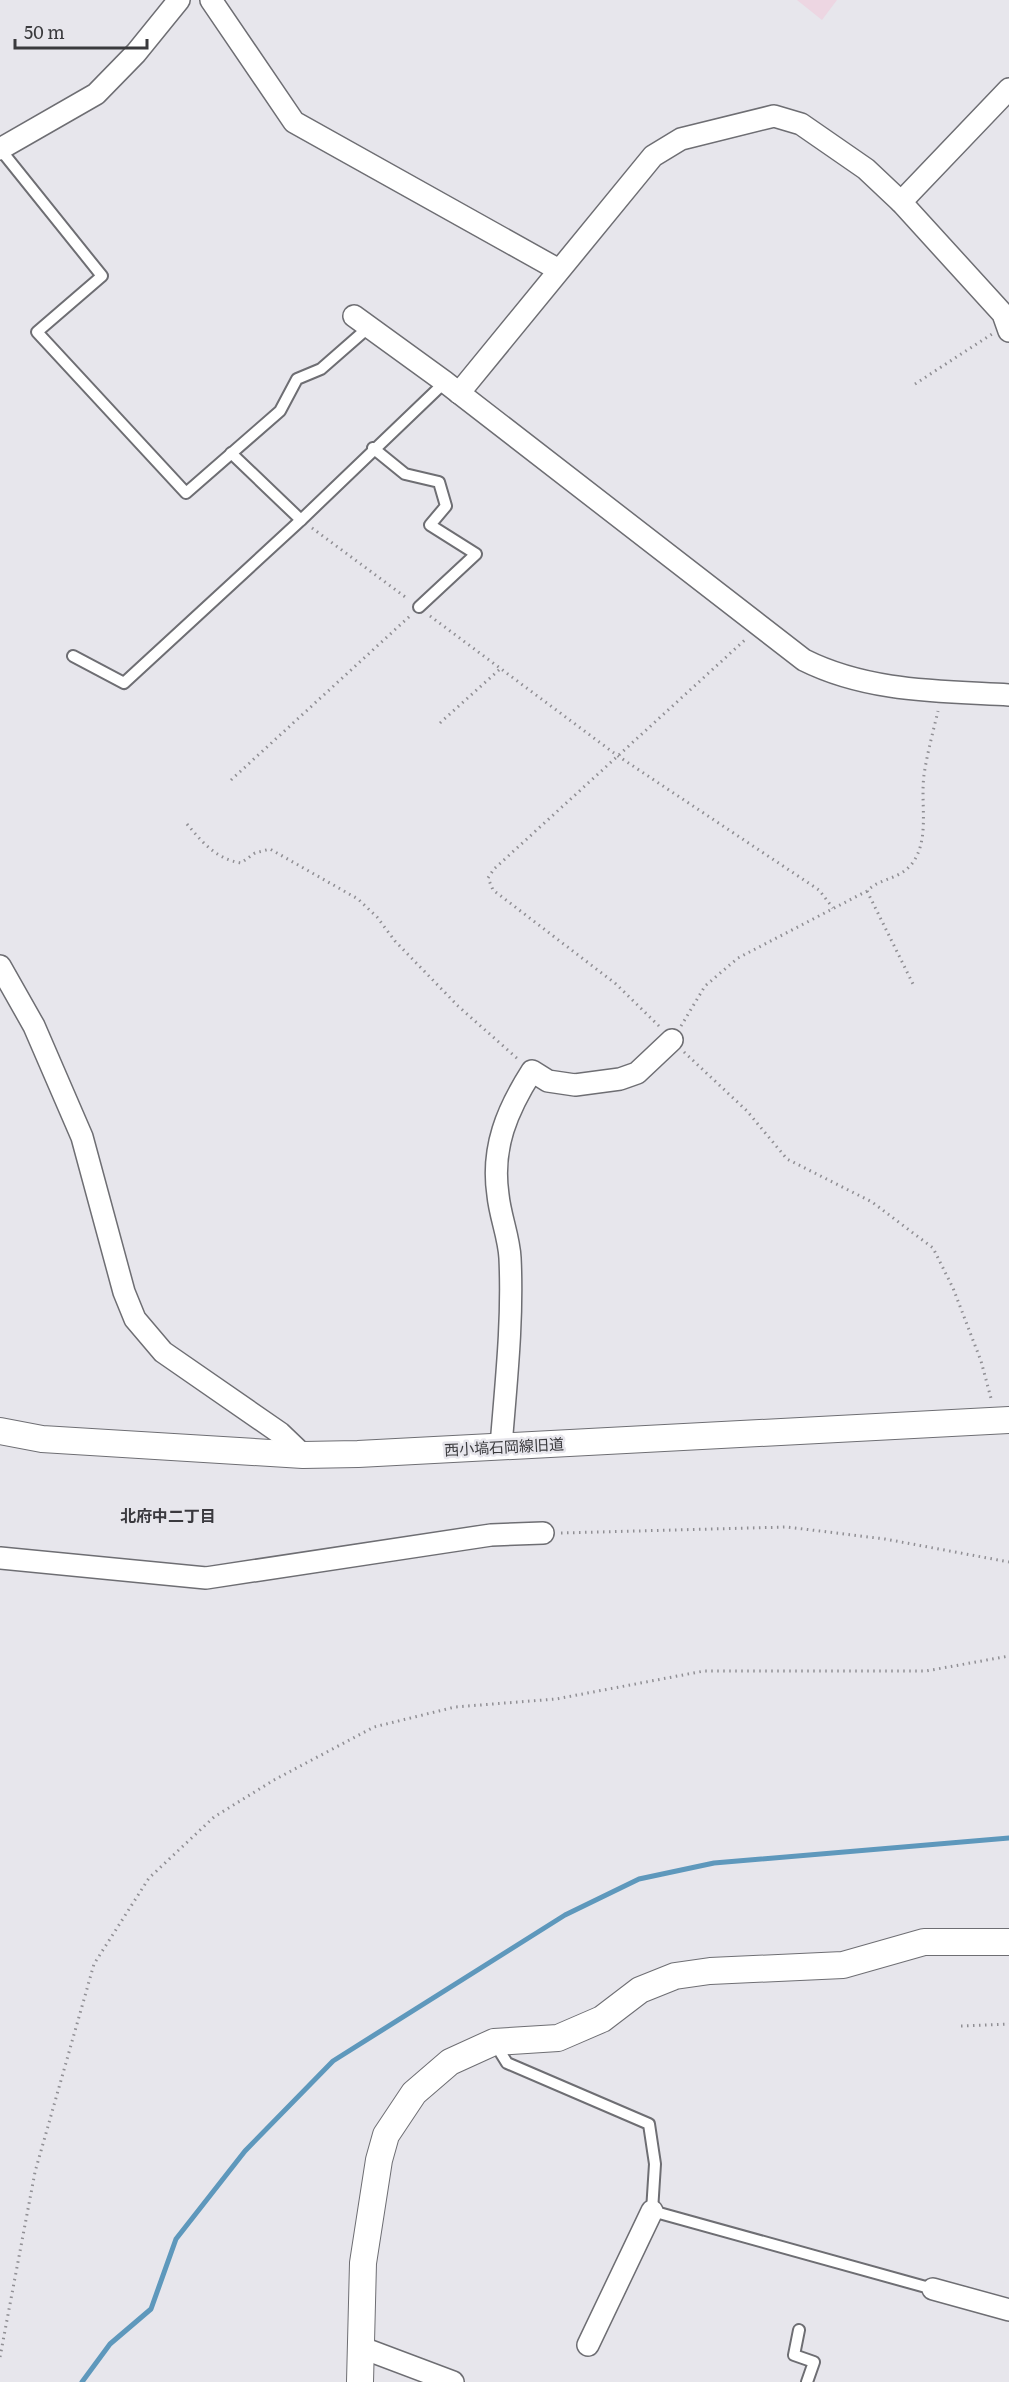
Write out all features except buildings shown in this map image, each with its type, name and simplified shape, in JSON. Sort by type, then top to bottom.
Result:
[{"type":"street","points":[[0,149],[96,94],[136,52],[178,0]]},
{"type":"street","points":[[211,0],[294,122],[559,270]]},
{"type":"street","points":[[901,202],[1009,89]]},
{"type":"street","points":[[452,388],[559,270],[653,156],[681,139],[774,116],[801,124],[847,154],[901,202],[1003,314],[1008,325]]},
{"type":"street","points":[[361,322],[452,388],[804,660],[828,672],[886,687],[1009,696]]},
{"type":"street","points":[[0,966],[34,1026],[82,1137],[124,1293],[135,1319],[163,1352],[280,1432],[303,1455]]},
{"type":"street","points":[[501,1446],[511,1328],[510,1256],[498,1196],[496,1165],[502,1128],[511,1104],[532,1071],[548,1081],[574,1085],[620,1079],[637,1073],[672,1040]]},
{"type":"street","name":"西小塙石岡線旧道","points":[[0,1431],[42,1439],[303,1455],[1003,1420]]},
{"type":"street","points":[[0,1558],[206,1578],[491,1534],[543,1533]]},
{"type":"street","points":[[360,2382],[363,2263],[379,2160],[386,2135],[414,2093],[450,2062],[494,2042],[558,2038],[602,2019],[640,1990],[675,1976],[710,1971],[843,1965],[924,1942],[1009,1942]]},
{"type":"street","points":[[588,2344],[652,2211]]},
{"type":"street","points":[[933,2289],[1009,2310]]},
{"type":"street","points":[[360,2347],[453,2382]]},
{"type":"lane","points":[[0,149],[102,276],[37,333],[186,493],[280,411],[297,379],[321,369],[361,322]]},
{"type":"lane","points":[[73,656],[124,683],[301,520],[373,448],[452,388]]},
{"type":"lane","points":[[373,448],[405,474],[439,482],[446,506],[430,525],[476,554],[418,607]]},
{"type":"lane","points":[[231,453],[301,520]]},
{"type":"lane","points":[[494,2042],[507,2063],[649,2124],[655,2164],[652,2211],[933,2289]]},
{"type":"lane","points":[[799,2330],[794,2355],[814,2362],[807,2382]]},
{"type":"path","points":[[915,384],[1008,325]]},
{"type":"path","points":[[301,520],[618,756],[819,890],[833,908]]},
{"type":"path","points":[[231,780],[418,607]]},
{"type":"path","points":[[760,626],[494,869],[488,878],[489,885],[512,906],[616,984],[747,1111],[787,1159],[872,1202],[933,1248],[946,1271],[1003,1420]]},
{"type":"path","points":[[440,723],[501,668]]},
{"type":"path","points":[[672,1040],[705,986],[738,958],[867,891],[876,882],[898,876],[911,865],[922,846],[924,776],[942,692]]},
{"type":"path","points":[[187,824],[204,844],[226,861],[241,863],[255,853],[270,849],[358,899],[458,1006],[532,1071]]},
{"type":"path","points":[[867,891],[914,986]]},
{"type":"path","points":[[543,1533],[787,1527],[885,1539],[1009,1562]]},
{"type":"path","points":[[0,2357],[35,2172],[94,1964],[149,1878],[214,1817],[274,1780],[374,1727],[455,1707],[556,1700],[704,1671],[926,1671],[1009,1656]]},
{"type":"path","points":[[962,2026],[1009,2024]]},
{"type":"shaded area","points":[[797,0],[837,0],[822,20]]},
{"type":"waterway","points":[[82,2382],[110,2344],[151,2309],[176,2239],[245,2151],[333,2061],[565,1915],[639,1879],[714,1863],[1009,1838]]},
{"type":"district","name":"北府中二丁目","points":[[168,1515]]}]
